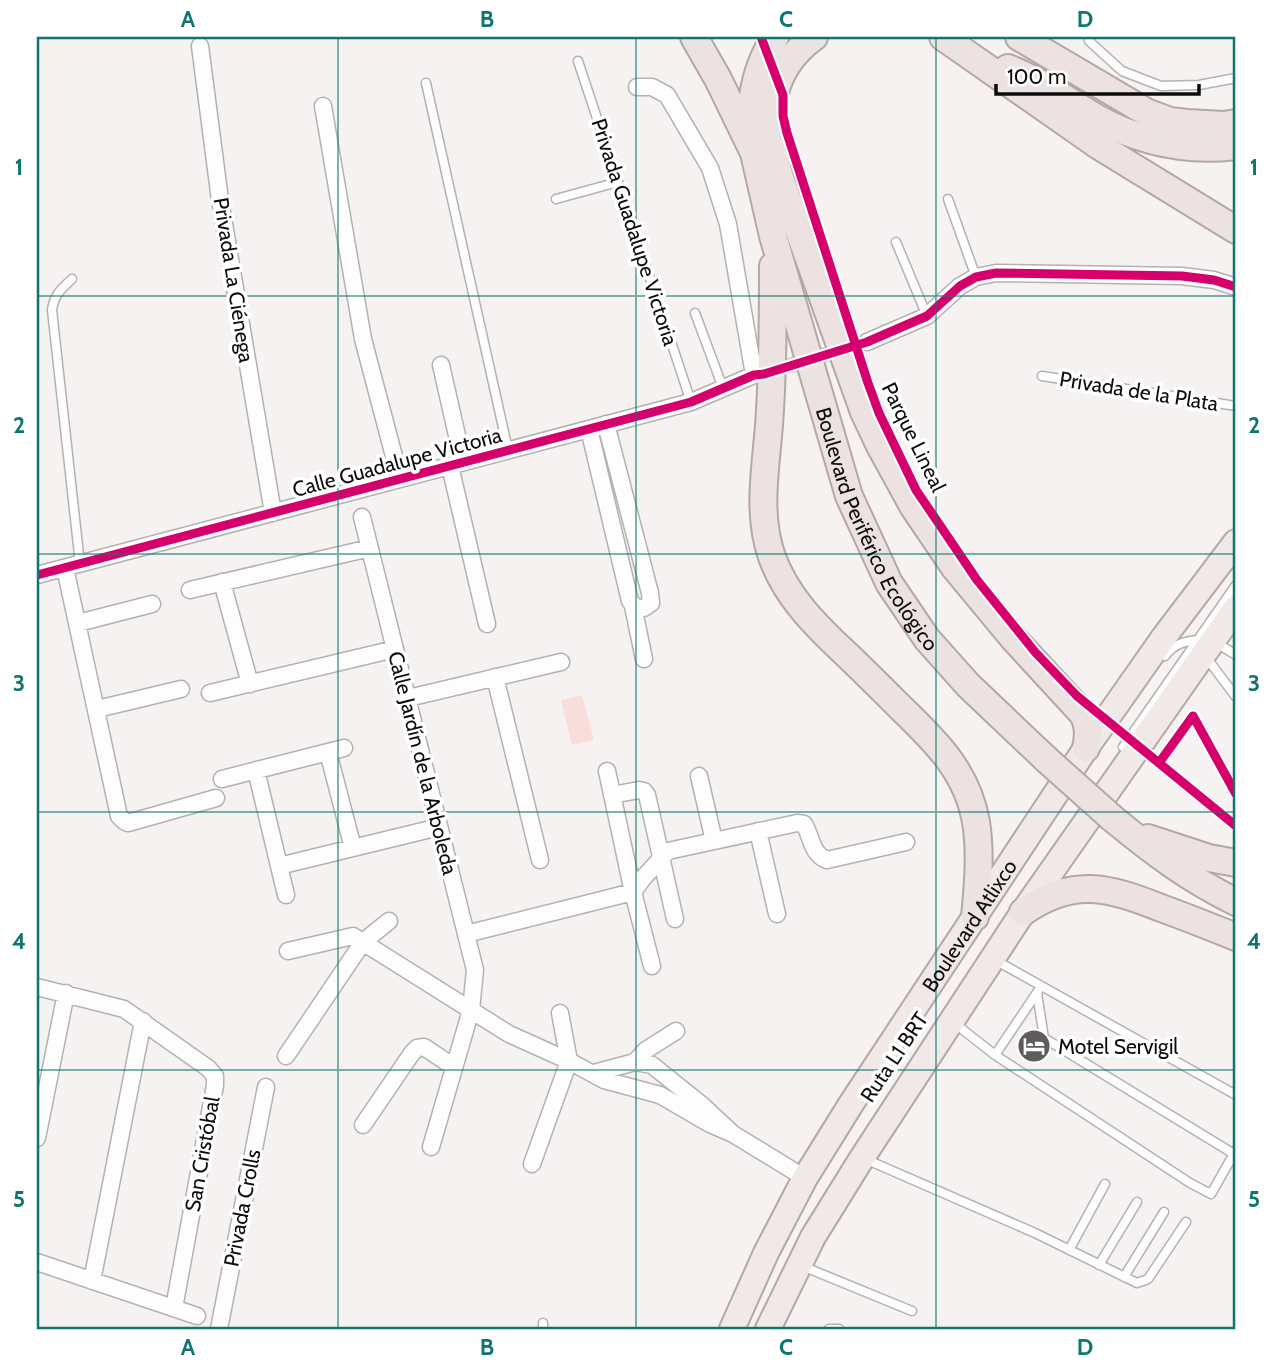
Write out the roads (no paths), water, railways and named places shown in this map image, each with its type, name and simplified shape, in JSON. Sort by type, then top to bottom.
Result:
[{"type":"highway","name":"Boulevard Periférico Ecológico","points":[[694,37],[754,153],[773,236],[849,496],[889,583],[927,639],[968,685],[1047,761],[1168,863],[1236,902]]},
{"type":"highway","points":[[754,153],[751,119],[754,86],[775,37]]},
{"type":"highway","points":[[814,37],[792,57],[780,78],[772,101],[771,125],[775,161],[864,412],[901,486],[933,538],[1013,638],[1079,709],[1088,733],[1097,743]]},
{"type":"highway","points":[[943,37],[1099,146],[1236,230]]},
{"type":"highway","points":[[1019,37],[1146,111],[1170,121],[1223,125],[1236,123]]},
{"type":"highway","points":[[970,55],[1032,78],[1102,120],[1145,139],[1186,147],[1236,146]]},
{"type":"highway","points":[[773,236],[770,410],[762,493],[769,550],[786,587],[807,615],[940,746],[956,769],[969,794],[977,828],[975,917]]},
{"type":"highway","points":[[814,272],[844,446],[849,496]]},
{"type":"highway","points":[[1121,826],[1209,858],[1236,863]]},
{"type":"highway","points":[[1023,912],[1063,892],[1110,890],[1236,937]]},
{"type":"highway","points":[[1194,920],[1236,915]]},
{"type":"main road","name":"Boulevard Atlixco","points":[[749,1326],[766,1253],[805,1178],[1035,824],[1097,743],[1164,637],[1236,542]]},
{"type":"main road","name":"Boulevard Atlixco","points":[[749,1326],[799,1265],[819,1227],[944,1025],[993,958],[1205,645],[1236,608]]},
{"type":"street","name":"Privada La Ciénega","points":[[200,46],[220,200],[273,513]]},
{"type":"street","name":"Calle Guadalupe Victoria","points":[[37,575],[691,402],[759,375],[728,224],[710,168],[667,94],[652,87],[638,88]]},
{"type":"street","points":[[323,106],[363,339],[400,479]]},
{"type":"street","points":[[867,342],[928,316],[960,286],[976,277],[996,273],[1182,276],[1236,286]]},
{"type":"street","points":[[441,365],[488,624]]},
{"type":"street","points":[[606,424],[650,593],[651,603],[644,608],[633,606]]},
{"type":"street","points":[[589,429],[644,659]]},
{"type":"street","name":"Calle Jardín de la Arboleda","points":[[362,517],[475,970],[471,1010],[431,1147]]},
{"type":"street","points":[[190,590],[370,548]]},
{"type":"street","points":[[73,566],[78,623],[120,816],[128,823],[216,798]]},
{"type":"street","points":[[222,582],[250,684]]},
{"type":"street","points":[[78,623],[152,604]]},
{"type":"street","points":[[210,693],[395,649]]},
{"type":"street","points":[[408,698],[561,662]]},
{"type":"street","points":[[495,677],[540,860]]},
{"type":"street","points":[[97,709],[181,689]]},
{"type":"street","points":[[222,779],[336,750],[353,848]]},
{"type":"street","points":[[256,770],[286,895]]},
{"type":"street","points":[[607,771],[652,966]]},
{"type":"street","points":[[699,776],[714,841]]},
{"type":"street","points":[[612,795],[644,791],[675,919]]},
{"type":"street","points":[[466,934],[633,892],[668,851],[758,831],[804,824],[814,851],[827,860],[906,842]]},
{"type":"street","points":[[279,866],[439,827]]},
{"type":"street","points":[[758,831],[777,914]]},
{"type":"street","points":[[286,1056],[363,942],[389,921]]},
{"type":"street","points":[[288,951],[353,936],[509,1034],[604,1080],[660,1095],[733,1134],[805,1178]]},
{"type":"street","name":"San Cristóbal","points":[[37,987],[124,1009],[208,1068],[215,1076],[174,1308]]},
{"type":"street","points":[[37,1138],[66,993]]},
{"type":"street","points":[[532,1164],[569,1061],[560,1013]]},
{"type":"street","points":[[92,1280],[143,1021]]},
{"type":"street","points":[[635,1062],[646,1050],[676,1031]]},
{"type":"street","points":[[363,1125],[417,1048],[424,1047],[454,1067]]},
{"type":"street","points":[[594,1073],[635,1062],[652,1065],[704,1106],[733,1134]]},
{"type":"street","name":"Privada Crolls","points":[[219,1329],[266,1087]]},
{"type":"street","points":[[37,1262],[197,1316]]},
{"type":"lane","points":[[1088,37],[1089,41],[1122,71],[1161,86],[1199,85],[1236,78]]},
{"type":"lane","name":"Privada Guadalupe Victoria","points":[[578,61],[691,402]]},
{"type":"lane","points":[[426,83],[508,450]]},
{"type":"lane","points":[[556,199],[618,182]]},
{"type":"lane","points":[[948,199],[976,277]]},
{"type":"lane","points":[[896,242],[928,316]]},
{"type":"lane","points":[[72,279],[58,291],[52,310],[73,566]]},
{"type":"lane","points":[[695,313],[723,388]]},
{"type":"lane","name":"Privada de la Plata","points":[[1042,376],[1236,406]]},
{"type":"lane","points":[[1118,756],[1205,645],[1236,585]]},
{"type":"lane","points":[[1160,663],[1174,646],[1185,641],[1236,656]]},
{"type":"lane","points":[[1205,645],[1236,696]]},
{"type":"lane","points":[[1097,743],[1123,715]]},
{"type":"lane","points":[[1072,791],[1079,780]]},
{"type":"lane","points":[[1084,806],[1097,785]]},
{"type":"lane","name":"Ruta L1 BRT","points":[[944,1025],[1033,882]]},
{"type":"lane","points":[[993,958],[1039,990],[1236,1095]]},
{"type":"lane","points":[[944,1025],[1211,1194],[1235,1152],[1044,1038],[1039,990]]},
{"type":"lane","points":[[995,1055],[1039,990]]},
{"type":"lane","points":[[862,1158],[1137,1283],[1148,1279],[1186,1222]]},
{"type":"lane","points":[[1069,1250],[1105,1184]]},
{"type":"lane","points":[[1099,1265],[1137,1202]]},
{"type":"lane","points":[[1124,1277],[1164,1212]]},
{"type":"lane","points":[[799,1265],[912,1311]]},
{"type":"lane","points":[[749,1326],[762,1285]]},
{"type":"lane","points":[[829,1329],[839,1329]]},
{"type":"tunnel","points":[[766,373],[867,342]]},
{"type":"place","name":"Motel Servigil","points":[[1034,1046]]}]
